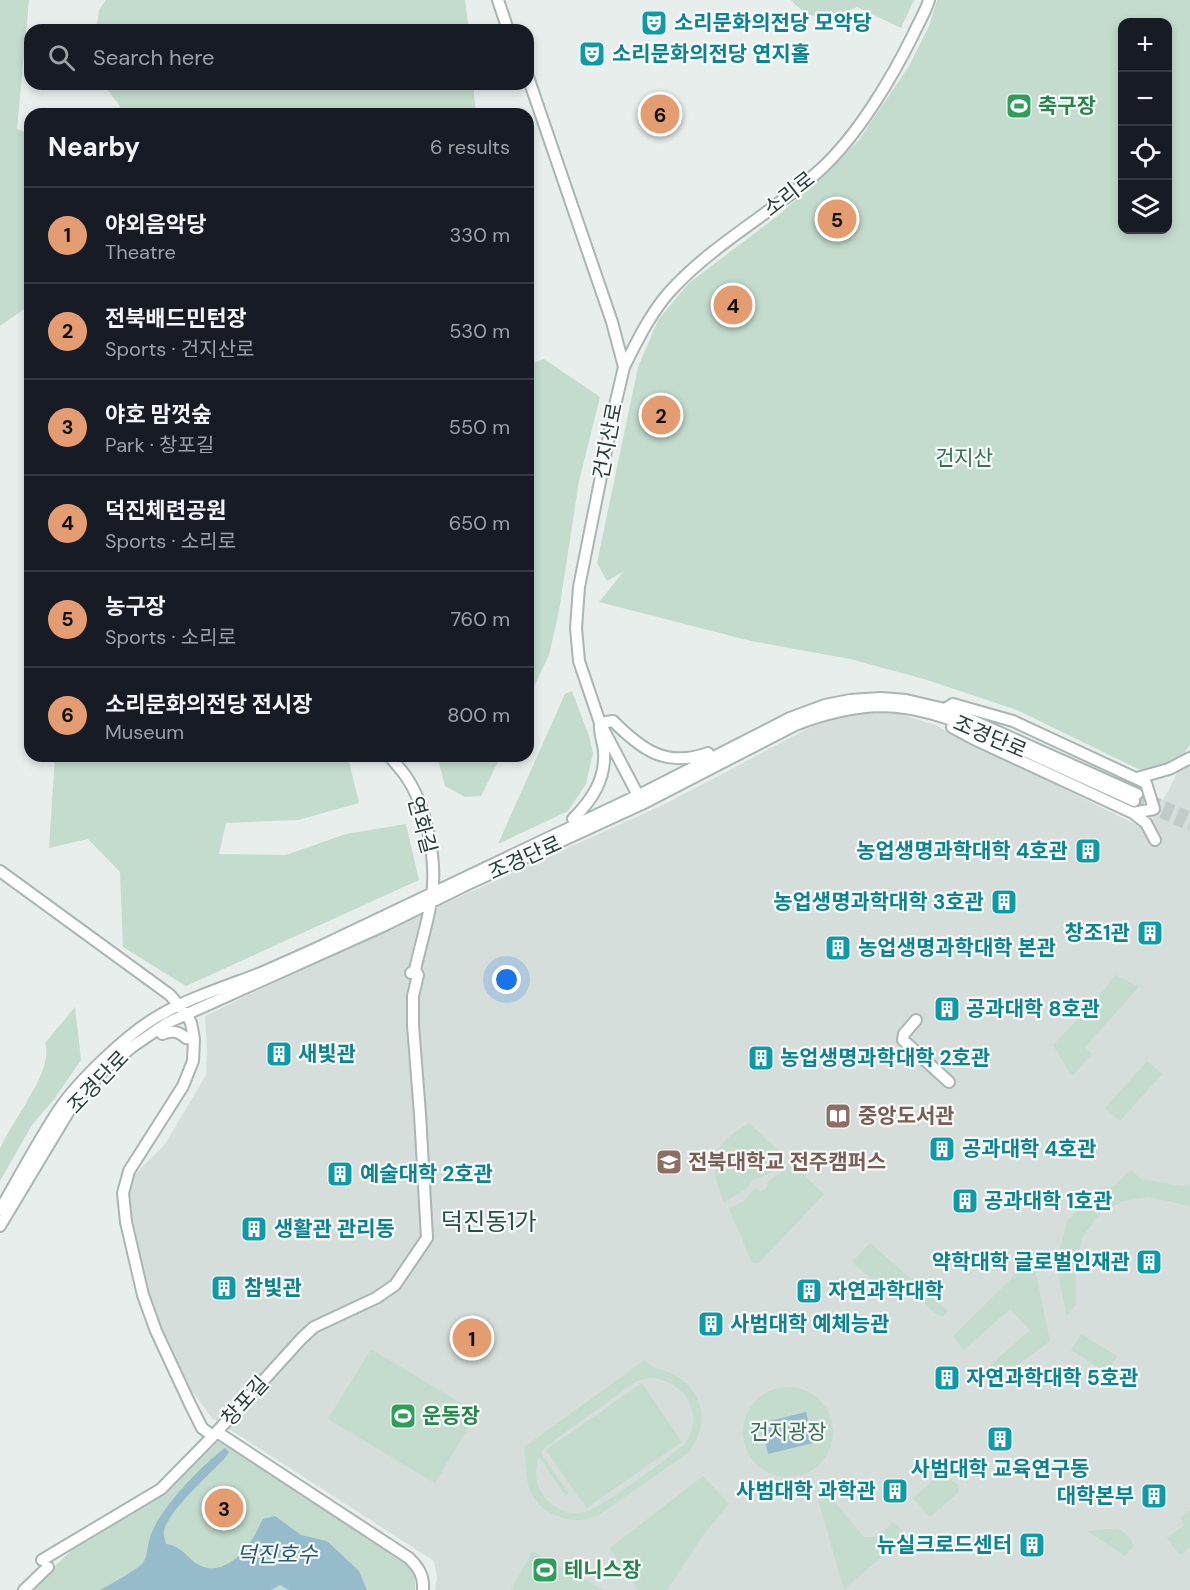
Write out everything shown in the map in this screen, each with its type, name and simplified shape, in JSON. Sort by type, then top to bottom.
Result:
[{"type":"street","points":[[498,0],[506,24]]},
{"type":"street","name":"소리로","points":[[624,367],[656,309],[673,287],[699,263],[823,167],[843,144],[899,62],[929,0]]},
{"type":"street","name":"건지산로","points":[[532,90],[612,322],[624,367],[586,548],[576,612],[576,644],[600,723],[640,800]]},
{"type":"street","name":"조경단로","points":[[0,1226],[75,1101],[106,1068],[167,1023],[383,926],[432,896],[576,824],[640,800],[734,746],[810,710],[850,700],[881,698],[906,700],[942,712],[1000,740],[1135,797]]},
{"type":"street","points":[[1133,813],[1154,809],[1146,783],[1137,778],[1013,721],[953,704],[942,712],[940,720],[976,740],[1133,813],[1146,823],[1155,840]]},
{"type":"street","name":"조경단로","points":[[0,1210],[59,1109],[80,1085],[136,1031],[179,1005],[315,949],[432,896],[795,725],[816,717],[855,708],[882,706],[942,712]]},
{"type":"street","points":[[576,824],[573,819],[595,793],[603,768],[604,750],[599,734],[600,723],[613,721],[644,748],[653,754],[666,757],[693,758],[734,746]]},
{"type":"street","points":[[1137,778],[1169,769],[1190,758]]},
{"type":"street","name":"연화길","points":[[395,762],[407,778],[431,843],[432,896]]},
{"type":"street","points":[[0,871],[170,995],[187,1015],[194,1038],[193,1061],[183,1086],[129,1171],[123,1193],[126,1222],[146,1304],[161,1342],[202,1428],[215,1434],[410,1558],[418,1567],[423,1578],[423,1590]]},
{"type":"street","name":"창포길","points":[[24,1590],[45,1563],[59,1550],[160,1489],[215,1434],[314,1327],[376,1298],[395,1285],[426,1238],[412,1025],[413,996],[417,975],[415,970],[432,896]]},
{"type":"street","points":[[916,1020],[904,1034],[903,1040],[949,1082]]},
{"type":"street","points":[[158,1029],[162,1034],[170,1031],[180,1032],[186,1038],[194,1038]]},
{"type":"shaded area","name":"전북대학교 전주캠퍼스","points":[[863,711],[900,714],[935,725],[1145,829],[1190,748],[1190,1590],[435,1590],[437,1578],[434,1561],[212,1418],[192,1391],[148,1297],[130,1212],[129,1181],[165,1144],[206,1075],[205,1016],[327,957],[665,804],[809,728]]},
{"type":"green space","points":[[0,0],[29,0],[27,24],[24,24],[24,54],[17,129],[24,132],[24,309],[0,326]]},
{"type":"green space","points":[[106,0],[465,0],[468,24],[97,24],[99,10]]},
{"type":"green space","points":[[791,0],[914,0],[901,28],[857,7],[829,17],[814,16],[799,8]]},
{"type":"green space","name":"건지산","points":[[937,0],[1190,0],[1190,744],[1180,757],[1168,764],[1138,769],[1017,710],[924,679],[850,659],[751,641],[599,602],[624,571],[607,581],[597,563],[638,367],[658,320],[689,283],[780,214],[859,140],[909,66],[929,26]]},
{"type":"green space","points":[[108,90],[474,90],[475,108],[119,108]]},
{"type":"green space","points":[[544,359],[600,397],[579,481],[559,611],[549,655],[534,686],[534,363]]},
{"type":"green space","points":[[572,691],[593,753],[586,784],[568,811],[498,844],[565,694]]},
{"type":"green space","points":[[55,762],[349,762],[359,803],[298,820],[226,823],[219,854],[286,855],[346,834],[406,824],[419,880],[186,986],[123,947],[120,872],[88,839],[49,848]]},
{"type":"green space","points":[[439,762],[498,762],[481,796],[465,797],[445,786]]},
{"type":"green space","points":[[1115,975],[1139,987],[1085,1047],[1092,1054],[1072,1076],[1053,1045],[1100,995]]},
{"type":"green space","points":[[75,1007],[81,1060],[55,1098],[32,1125],[0,1181],[0,1149],[38,1082],[44,1067],[45,1043]]},
{"type":"green space","points":[[1147,1061],[1162,1074],[1120,1121],[1105,1108]]},
{"type":"green space","points":[[749,1123],[785,1157],[781,1168],[752,1181],[748,1188],[724,1202],[715,1176],[716,1156],[726,1140]]},
{"type":"green space","points":[[791,1163],[824,1194],[758,1264],[752,1263],[729,1209],[744,1201],[755,1188],[761,1191],[767,1188],[768,1182]]},
{"type":"green space","points":[[1131,1170],[1141,1179],[1182,1186],[1190,1185],[1190,1206],[1150,1197],[1123,1201],[1101,1212],[1083,1236],[1076,1260],[1076,1304],[1067,1316],[1056,1266],[1067,1221],[1097,1189],[1114,1186]]},
{"type":"green space","points":[[870,1243],[948,1311],[943,1316],[936,1314],[915,1295],[905,1299],[894,1298],[852,1262]]},
{"type":"green space","points":[[1026,1264],[1034,1264],[1050,1341],[991,1385],[981,1373],[1030,1330],[1010,1309],[964,1350],[953,1336]]},
{"type":"green space","points":[[1081,1334],[1117,1356],[1107,1373],[1071,1350]]},
{"type":"green space","name":"운동장","points":[[371,1349],[477,1413],[435,1483],[328,1419]]},
{"type":"green space","points":[[645,1360],[655,1368],[669,1372],[684,1381],[698,1400],[701,1410],[700,1432],[688,1453],[597,1516],[586,1519],[564,1518],[544,1509],[536,1501],[527,1480],[524,1447]],"holes":[[[653,1378],[664,1381],[682,1392],[692,1410],[691,1431],[686,1442],[642,1477],[591,1510],[570,1513],[551,1504],[537,1482],[536,1467],[539,1457],[566,1496],[569,1494],[541,1453],[545,1447],[635,1382]]]},
{"type":"green space","points":[[642,1383],[682,1442],[586,1508],[546,1450]]},
{"type":"green space","name":"건지광장","points":[[788,1387],[805,1390],[820,1400],[830,1415],[833,1432],[830,1449],[820,1464],[805,1474],[788,1477],[771,1474],[756,1464],[746,1449],[743,1432],[746,1415],[756,1400],[771,1390]]},
{"type":"green space","points":[[222,1439],[405,1557],[415,1574],[415,1590],[29,1590],[71,1551],[166,1494]]},
{"type":"green space","points":[[703,1476],[729,1504],[704,1534],[667,1590],[638,1590],[610,1548]]},
{"type":"green space","points":[[946,1476],[958,1485],[959,1492],[930,1517],[913,1498],[937,1477]]},
{"type":"green space","points":[[822,1487],[864,1537],[876,1537],[894,1522],[906,1535],[844,1590],[816,1492]]},
{"type":"green space","points":[[1190,1510],[1190,1547],[1180,1555],[1167,1538],[1185,1525],[1180,1518]]},
{"type":"green space","points":[[1118,1528],[1130,1537],[1134,1546],[1125,1556],[1087,1531]]},
{"type":"green space","name":"테니스장","points":[[532,1551],[604,1590],[511,1590]]},
{"type":"water","points":[[806,1412],[813,1443],[768,1454],[761,1423]]},
{"type":"water","name":"덕진호수","points":[[225,1448],[229,1452],[225,1458],[182,1502],[168,1521],[164,1532],[166,1544],[184,1552],[202,1566],[219,1567],[228,1564],[243,1552],[263,1519],[275,1516],[301,1535],[327,1541],[359,1571],[367,1590],[289,1590],[280,1585],[271,1590],[100,1590],[143,1563],[150,1536],[165,1510],[195,1475]]},
{"type":"tunnel","points":[[1137,794],[1190,817]]},
{"type":"tunnel","points":[[1134,801],[1190,826]]},
{"type":"place","name":"소리문화의전당 모악당","points":[[654,23]]},
{"type":"place","name":"소리문화의전당 연지홀","points":[[592,54]]},
{"type":"place","name":"축구장","points":[[1019,106]]},
{"type":"place","name":"소리문화의전당 전시장","points":[[660,114]]},
{"type":"place","name":"농구장","points":[[837,219]]},
{"type":"place","name":"덕진체련공원","points":[[733,305]]},
{"type":"place","name":"전북배드민턴장","points":[[661,415]]},
{"type":"place","name":"농업생명과학대학 4호관","points":[[1088,851]]},
{"type":"place","name":"농업생명과학대학 3호관","points":[[1004,902]]},
{"type":"place","name":"창조1관","points":[[1150,933]]},
{"type":"place","name":"농업생명과학대학 본관","points":[[838,948]]},
{"type":"place","name":"공과대학 8호관","points":[[947,1009]]},
{"type":"place","name":"새빛관","points":[[279,1054]]},
{"type":"place","name":"농업생명과학대학 2호관","points":[[761,1058]]},
{"type":"place","name":"중앙도서관","points":[[838,1116]]},
{"type":"place","name":"공과대학 4호관","points":[[942,1149]]},
{"type":"place","name":"전북대학교 전주캠퍼스","points":[[669,1162]]},
{"type":"place","name":"예술대학 2호관","points":[[340,1174]]},
{"type":"place","name":"공과대학 1호관","points":[[965,1201]]},
{"type":"place","name":"생활관 관리동","points":[[254,1229]]},
{"type":"place","name":"약학대학 글로벌인재관","points":[[1149,1262]]},
{"type":"place","name":"참빛관","points":[[224,1288]]},
{"type":"place","name":"자연과학대학","points":[[809,1291]]},
{"type":"place","name":"사범대학 예체능관","points":[[711,1324]]},
{"type":"place","name":"야외음악당","points":[[472,1338]]},
{"type":"place","name":"자연과학대학 5호관","points":[[947,1378]]},
{"type":"place","name":"운동장","points":[[403,1416]]},
{"type":"place","name":"사범대학 교육연구동","points":[[1000,1439]]},
{"type":"place","name":"사범대학 과학관","points":[[895,1491]]},
{"type":"place","name":"대학본부","points":[[1154,1496]]},
{"type":"place","name":"야호 맘껏숲","points":[[224,1508]]},
{"type":"place","name":"뉴실크로드센터","points":[[1032,1545]]},
{"type":"place","name":"테니스장","points":[[545,1570]]},
{"type":"district","name":"덕진동1가","points":[[489,1222]]}]
